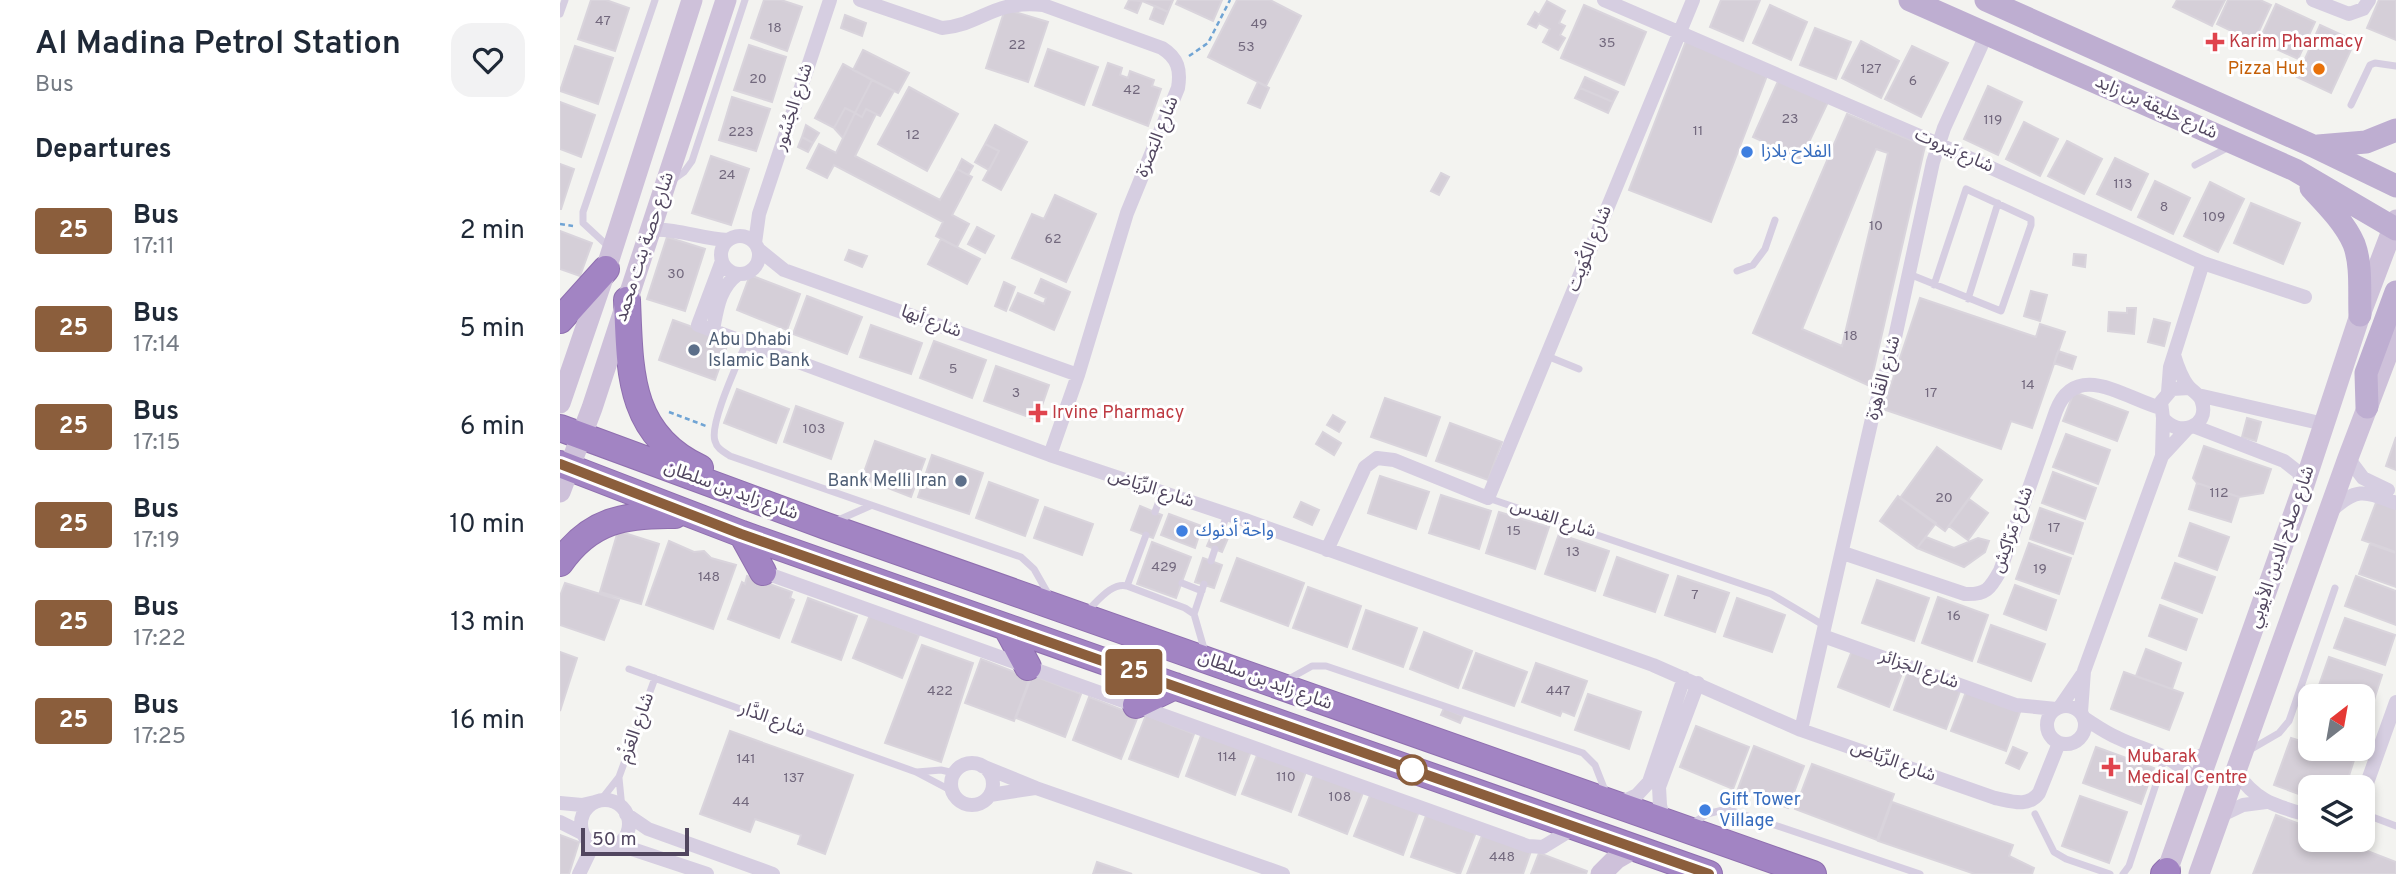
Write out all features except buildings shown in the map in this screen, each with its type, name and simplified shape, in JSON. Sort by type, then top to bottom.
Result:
[{"type":"highway","points":[[560,320],[609,259]]},
{"type":"highway","points":[[627,300],[629,355],[638,406],[665,445],[686,461],[825,526]]},
{"type":"highway","name":"شارع زايد بن سلطان","points":[[570,432],[825,526],[1813,874]]},
{"type":"highway","name":"شارع زايد بن سلطان","points":[[563,475],[695,515],[741,534],[1709,874]]},
{"type":"highway","points":[[560,564],[581,538],[604,524],[648,514],[695,515]]},
{"type":"highway","points":[[741,534],[763,572]]},
{"type":"highway","points":[[1007,628],[1028,667]]},
{"type":"highway","points":[[1136,705],[1175,686]]},
{"type":"main road","name":"شارع خليفة بن زايد","points":[[1910,0],[2259,153],[2395,223]]},
{"type":"main road","name":"شارع خليفة بن زايد","points":[[1986,0],[2313,146],[2396,186]]},
{"type":"main road","points":[[2313,146],[2366,142],[2396,130]]},
{"type":"main road","points":[[2259,153],[2273,153],[2292,159],[2395,223]]},
{"type":"main road","points":[[2295,170],[2332,211],[2353,242],[2360,315]]},
{"type":"main road","points":[[2367,407],[2366,373],[2396,292]]},
{"type":"street","name":"شارع حصة بنت محمد","points":[[560,403],[692,0]]},
{"type":"street","name":"شارع حصة بنت محمد","points":[[563,475],[570,432],[627,300],[726,0]]},
{"type":"street","name":"شارع الجُسُور","points":[[757,246],[759,214],[830,0]]},
{"type":"street","points":[[860,0],[942,29],[954,27],[996,6],[1012,2],[1034,3],[1162,48],[1178,63]]},
{"type":"street","name":"شارع بَيروت","points":[[1604,0],[1938,144],[2203,263],[2305,297]]},
{"type":"street","name":"شارع الكُوَيت","points":[[1489,498],[1693,0]]},
{"type":"street","points":[[2313,0],[2349,14],[2363,9],[2369,0]]},
{"type":"street","name":"شارع القَاهِرَة","points":[[1801,730],[1874,410],[1891,356],[1938,144],[1987,33]]},
{"type":"street","name":"شارع البَصرَة","points":[[1050,455],[1078,375],[1127,212],[1178,88],[1178,63]]},
{"type":"street","points":[[661,197],[679,230]]},
{"type":"street","name":"شارع الجُسُور","points":[[734,238],[759,214]]},
{"type":"street","name":"شارع صلاح الدين الأيوبي","points":[[2166,873],[2304,485],[2360,315],[2395,223]]},
{"type":"street","points":[[651,230],[679,230],[699,238],[721,258],[728,270],[745,272]]},
{"type":"street","points":[[699,238],[746,236],[757,246],[758,260],[726,285],[713,330]]},
{"type":"street","points":[[721,258],[734,238]]},
{"type":"street","name":"شارع أبها","points":[[757,246],[784,270],[1078,375]]},
{"type":"street","name":"شارع الرِّيَاض","points":[[721,258],[698,325],[1050,455],[1227,514],[1653,665],[1801,730],[2020,804],[2035,799],[2039,793],[2059,743]]},
{"type":"street","points":[[2198,785],[2182,766],[2168,757],[2105,737],[2069,744],[2059,743],[2051,736],[2047,726],[2051,713],[2058,708],[2082,675],[2162,456],[2168,379],[2203,263]]},
{"type":"street","name":"شارع أبها","points":[[745,272],[784,270]]},
{"type":"street","name":"شارع صلاح الدين الأيوبي","points":[[2199,874],[2396,332]]},
{"type":"street","points":[[2162,456],[2198,421],[2203,408],[2174,355]]},
{"type":"street","name":"شارع مَرّاكِش","points":[[1843,553],[1965,594],[1978,595],[1987,591],[2000,571],[2061,399],[2066,392],[2081,385],[2097,386],[2164,404]]},
{"type":"street","points":[[2164,404],[2178,387],[2324,425]]},
{"type":"street","points":[[2164,404],[2171,426],[2190,427],[2284,461],[2298,472],[2304,485]]},
{"type":"street","name":"شارع القدس","points":[[1327,550],[1365,467],[1377,458],[1394,460],[1489,498]]},
{"type":"street","points":[[2348,458],[2363,478],[2396,493]]},
{"type":"street","points":[[2330,512],[2358,492],[2371,493],[2396,503]]},
{"type":"street","points":[[763,572],[1533,848],[1543,848],[1582,830],[1598,853],[1600,874]]},
{"type":"street","name":"شارع الجَزائر","points":[[1824,631],[2016,705],[2047,726]]},
{"type":"street","points":[[2079,740],[2085,730],[2082,675]]},
{"type":"street","points":[[1613,805],[1637,795],[1649,782],[1691,680]]},
{"type":"street","points":[[1673,826],[1660,805],[1659,788],[1691,680]]},
{"type":"street","points":[[2370,775],[2396,702]]},
{"type":"street","name":"شارع الجَزائر","points":[[2016,705],[2058,708]]},
{"type":"street","points":[[2058,708],[2071,706],[2118,739]]},
{"type":"street","points":[[2168,757],[2208,755]]},
{"type":"street","points":[[982,766],[987,770],[992,782],[989,795],[985,800],[972,805],[960,801],[952,791],[954,773],[970,763],[982,766],[1036,788],[1283,874]]},
{"type":"street","points":[[2237,773],[2245,785],[2266,803]]},
{"type":"street","points":[[989,795],[1036,788]]},
{"type":"street","points":[[582,833],[581,820],[586,808],[599,801]]},
{"type":"street","points":[[560,803],[582,805],[599,801],[613,802],[649,830],[773,874]]},
{"type":"street","points":[[2222,815],[2243,805],[2266,803],[2298,812]]},
{"type":"street","points":[[560,822],[582,833],[593,845],[609,847],[617,844],[626,834],[628,827],[624,811]]},
{"type":"street","points":[[617,844],[707,874]]},
{"type":"street","points":[[579,874],[593,845]]},
{"type":"street","points":[[1600,874],[1616,859],[1635,848]]},
{"type":"lane","points":[[560,15],[565,0]]},
{"type":"lane","points":[[609,259],[583,223],[583,212],[655,0]]},
{"type":"lane","points":[[661,197],[692,161],[746,0]]},
{"type":"lane","points":[[2351,105],[2370,65],[2396,66]]},
{"type":"lane","points":[[2195,165],[2236,143]]},
{"type":"lane","points":[[1909,273],[1934,285],[2001,311],[2031,225],[2028,217],[1971,190],[1963,191],[1934,285]]},
{"type":"lane","points":[[1968,299],[1998,203]]},
{"type":"lane","points":[[1737,271],[1753,265],[1765,249],[1774,220]]},
{"type":"lane","points":[[746,343],[713,429],[716,445],[730,456],[1021,557],[1034,569],[1055,607]]},
{"type":"lane","points":[[1546,356],[1579,369]]},
{"type":"lane","points":[[1155,512],[1162,493]]},
{"type":"lane","name":"شارع القدس","points":[[1489,498],[1770,594],[1824,631]]},
{"type":"lane","points":[[825,526],[871,506]]},
{"type":"lane","points":[[1220,535],[1227,514]]},
{"type":"lane","points":[[1127,586],[1139,567],[1146,536]]},
{"type":"lane","points":[[1211,561],[1215,549]]},
{"type":"lane","points":[[1182,583],[1203,588],[1194,614],[1207,660]]},
{"type":"lane","points":[[1081,616],[1115,587],[1123,584],[1194,614]]},
{"type":"lane","points":[[2244,752],[2274,737],[2286,726],[2336,588]]},
{"type":"lane","points":[[1278,685],[1312,666],[1326,666],[1583,753],[1595,765],[1613,805]]},
{"type":"lane","name":"شارع الدَّار","points":[[629,669],[916,772],[952,791]]},
{"type":"lane","name":"شارع العَزْم","points":[[599,801],[620,777],[655,678]]},
{"type":"lane","points":[[2123,874],[2129,866],[2168,757]]},
{"type":"lane","name":"شارع الدَّار","points":[[916,772],[942,770],[954,773]]},
{"type":"lane","name":"شارع العَزْم","points":[[620,777],[624,811]]},
{"type":"lane","points":[[1673,826],[1727,808],[1920,874]]},
{"type":"lane","points":[[2035,814],[2054,852],[2066,859],[2110,874]]},
{"type":"lane","points":[[2375,818],[2396,826]]},
{"type":"path","points":[[1178,63],[1208,43],[1230,0]]},
{"type":"path","points":[[669,412],[713,429]]},
{"type":"bus line","name":"25","points":[[560,464],[741,534],[1709,874]]},
{"type":"place","name":"Karim Pharmacy","points":[[2215,42]]},
{"type":"place","name":"Pizza Hut","points":[[2319,69]]},
{"type":"place","name":"الفلاح بلازا","points":[[1747,152]]},
{"type":"place","name":"Abu Dhabi Islamic Bank","points":[[694,350]]},
{"type":"place","name":"Irvine Pharmacy","points":[[1038,413]]},
{"type":"place","name":"Bank Melli Iran","points":[[961,481]]},
{"type":"place","name":"واحة أدنوك","points":[[1182,531]]},
{"type":"place","name":"Mubarak Medical Centre","points":[[2111,767]]},
{"type":"place","name":"Gift Tower Village","points":[[1705,810]]}]
